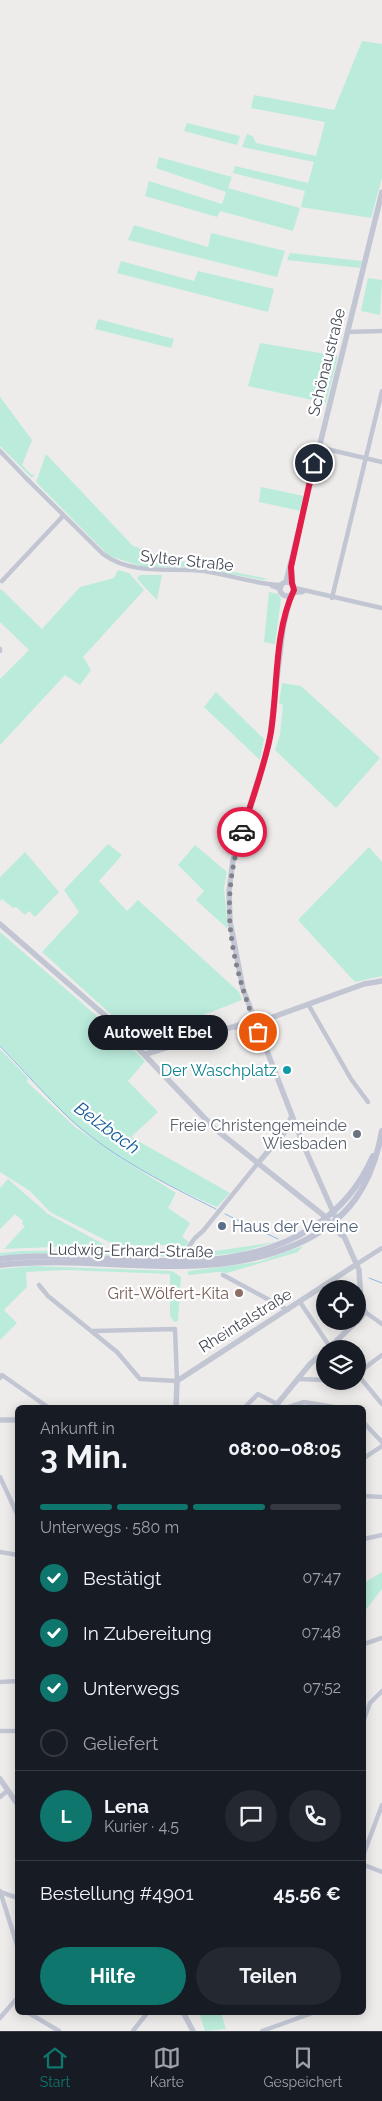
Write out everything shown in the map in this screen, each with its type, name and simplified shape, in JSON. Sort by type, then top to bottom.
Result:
[{"type":"main road","name":"Ludwig-Erhard-Straße","points":[[0,1265],[53,1262],[232,1263],[259,1257],[303,1241],[334,1222],[368,1180],[377,1156],[382,1131]]},
{"type":"main road","name":"Ludwig-Erhard-Straße","points":[[190,1264],[257,1251],[297,1236],[319,1224],[334,1212],[355,1188],[368,1167],[381,1138]]},
{"type":"main road","name":"Ludwig-Erhard-Straße","points":[[0,1259],[61,1256],[176,1264]]},
{"type":"street","name":"Schönaustraße","points":[[360,1280],[357,1264],[334,1222],[334,1212],[299,1134],[254,1021],[238,973],[230,921],[229,891],[233,860],[269,744],[291,567],[318,447],[382,192]]},
{"type":"street","points":[[347,332],[382,332]]},
{"type":"street","points":[[332,598],[382,391]]},
{"type":"street","points":[[318,447],[382,462]]},
{"type":"street","name":"Sylter Straße","points":[[0,451],[103,554],[124,565],[143,569],[205,571],[382,608]]},
{"type":"street","points":[[2,581],[63,516]]},
{"type":"street","points":[[0,924],[117,1026],[204,1119],[326,1218],[334,1222]]},
{"type":"street","points":[[148,1057],[168,1048],[308,1004],[364,984],[382,981]]},
{"type":"street","points":[[308,1004],[351,1079],[368,1102]]},
{"type":"street","points":[[185,1252],[194,1238],[203,1231],[284,1133],[292,1116]]},
{"type":"street","points":[[284,1133],[290,1131],[299,1134]]},
{"type":"street","points":[[267,1153],[266,1163],[269,1172]]},
{"type":"street","points":[[316,1210],[319,1224]]},
{"type":"street","points":[[357,1264],[382,1248]]},
{"type":"street","name":"Rheintalstraße","points":[[177,1381],[357,1264]]},
{"type":"street","points":[[223,1275],[288,1310]]},
{"type":"street","points":[[39,1285],[48,1296],[93,1330],[142,1380],[177,1381]]},
{"type":"street","points":[[300,1302],[324,1340]]},
{"type":"street","points":[[366,1313],[382,1324]]},
{"type":"street","points":[[93,1330],[173,1328],[176,1330],[176,1405]]},
{"type":"street","points":[[337,1340],[348,1330]]},
{"type":"street","points":[[366,1368],[382,1355]]},
{"type":"street","points":[[247,1405],[258,1394],[277,1404],[316,1359]]},
{"type":"street","points":[[1,1376],[44,1405]]},
{"type":"street","points":[[298,1379],[316,1380]]},
{"type":"street","points":[[366,1384],[382,1404]]},
{"type":"street","points":[[295,1405],[304,1402],[322,1405]]},
{"type":"street","points":[[0,1420],[15,1420]]},
{"type":"street","points":[[366,1425],[382,1442]]},
{"type":"street","points":[[366,1457],[382,1446]]},
{"type":"street","points":[[0,1477],[15,1511]]},
{"type":"street","points":[[366,1496],[382,1497]]},
{"type":"street","points":[[366,1539],[382,1535]]},
{"type":"street","points":[[0,1552],[15,1554]]},
{"type":"street","points":[[366,1643],[382,1638]]},
{"type":"street","points":[[0,1682],[15,1681]]},
{"type":"street","points":[[366,1714],[370,1703],[382,1691]]},
{"type":"street","points":[[366,1702],[370,1703]]},
{"type":"street","points":[[0,1731],[15,1731]]},
{"type":"street","points":[[0,1779],[15,1801]]},
{"type":"street","points":[[0,1798],[7,1791]]},
{"type":"street","points":[[366,1849],[382,1805]]},
{"type":"street","points":[[366,1866],[382,1872]]},
{"type":"street","points":[[0,1892],[15,1897]]},
{"type":"street","points":[[0,1892],[15,1939]]},
{"type":"street","points":[[0,2018],[15,2002]]},
{"type":"street","points":[[32,2015],[59,2031]]},
{"type":"street","points":[[133,2031],[146,2015]]},
{"type":"street","points":[[185,2015],[193,2031]]},
{"type":"street","points":[[262,2031],[307,2015]]},
{"type":"green space","points":[[362,41],[382,44],[382,178],[371,218],[301,207],[305,191],[233,173],[235,166],[308,183],[314,162],[242,147],[247,134],[253,136],[256,143],[316,156],[325,122],[251,108],[254,95],[334,110]]},
{"type":"green space","points":[[187,123],[240,136],[237,145],[184,131]]},
{"type":"green space","points":[[159,157],[232,177],[228,188],[300,208],[293,231],[220,211],[217,217],[145,196],[149,181],[222,204],[226,192],[156,168]]},
{"type":"green space","points":[[134,225],[208,247],[211,233],[285,251],[277,277],[128,240]]},
{"type":"green space","points":[[290,253],[362,261],[360,268],[287,260]]},
{"type":"green space","points":[[121,261],[194,281],[198,271],[274,289],[268,312],[117,273]]},
{"type":"green space","points":[[368,278],[382,280],[380,315],[361,311]]},
{"type":"green space","points":[[98,319],[174,339],[171,348],[95,329]]},
{"type":"green space","points":[[260,343],[338,356],[326,403],[248,386]]},
{"type":"green space","points":[[0,397],[32,440],[22,465],[32,475],[35,474],[32,478],[0,446]]},
{"type":"green space","points":[[46,454],[133,546],[176,560],[268,579],[263,580],[194,567],[144,567],[109,556],[36,482]]},
{"type":"green space","points":[[261,487],[304,496],[301,511],[259,502]]},
{"type":"green space","points":[[118,570],[129,573],[144,590],[83,657],[91,670],[80,685],[65,675],[0,745],[0,679],[29,650],[0,622],[1,589],[42,629],[80,587],[114,578]]},
{"type":"green space","points":[[140,575],[162,575],[157,600],[139,581],[137,578]]},
{"type":"green space","points":[[269,592],[278,594],[281,599],[275,644],[264,642]]},
{"type":"green space","points":[[282,683],[301,686],[380,758],[336,808],[275,750],[280,735],[283,705],[279,703]]},
{"type":"green space","points":[[216,692],[264,739],[260,760],[204,707]]},
{"type":"green space","points":[[108,844],[122,855],[99,881],[127,911],[138,900],[239,992],[242,1000],[193,1019],[174,1041],[146,1046],[42,952],[79,912],[64,890]]},
{"type":"green space","points":[[195,845],[227,872],[224,888],[228,929],[196,900],[204,891],[178,865]]},
{"type":"green space","points":[[369,847],[382,862],[382,976],[355,982],[298,920]]},
{"type":"green space","points":[[25,852],[59,892],[35,917],[29,911],[25,915],[2,899],[0,901],[0,877]]},
{"type":"green space","points":[[0,932],[121,1037],[145,1061],[128,1081],[158,1112],[131,1137],[230,1193],[217,1207],[159,1179],[102,1145],[69,1118],[0,1045]]},
{"type":"green space","points":[[0,1049],[28,1078],[27,1082],[75,1127],[176,1193],[168,1208],[190,1223],[182,1237],[189,1242],[184,1248],[175,1245],[115,1245],[50,1212],[30,1191],[0,1172]]},
{"type":"green space","points":[[8,1179],[48,1214],[105,1245],[4,1249],[25,1226],[22,1224],[23,1221],[15,1214],[0,1229],[0,1188]]},
{"type":"green space","points":[[276,1242],[238,1253],[186,1258],[188,1255]]},
{"type":"green space","points":[[303,1246],[298,1252],[227,1273],[189,1275],[187,1273],[189,1271],[258,1262]]},
{"type":"green space","points":[[160,1249],[178,1251],[181,1257],[48,1253],[0,1256],[0,1253],[21,1251]]},
{"type":"green space","points":[[33,1266],[172,1271],[181,1277],[178,1321],[174,1322],[170,1316],[170,1274],[66,1270],[26,1272],[27,1287],[4,1310],[17,1323],[0,1340],[0,1269]]},
{"type":"green space","points":[[382,1572],[382,1589],[366,1609],[366,1582]]},
{"type":"green space","points":[[200,2015],[222,2015],[226,2029],[205,2031]]},
{"type":"waterway","name":"Belzbach","points":[[0,1046],[60,1109],[85,1132],[140,1169],[216,1209]]},
{"type":"waterway","name":"Belzbach","points":[[225,1214],[278,1239]]},
{"type":"waterway","name":"Belzbach","points":[[369,1278],[382,1283]]},
{"type":"way so far","points":[[242,832],[233,860],[228,901],[238,973],[258,1032]]},
{"type":"place","name":"Autowelt Ebel","points":[[258,1032]]},
{"type":"place","name":"Der Waschplatz","points":[[287,1070]]},
{"type":"place","name":"Freie Christengemeinde Wiesbaden","points":[[357,1134]]},
{"type":"place","name":"Haus der Vereine","points":[[222,1226]]},
{"type":"place","name":"Grit-Wölfert-Kita","points":[[239,1293]]},
{"type":"route","points":[[242,832],[269,744],[284,619],[290,596],[295,588],[292,583],[291,567],[314,463]]}]
